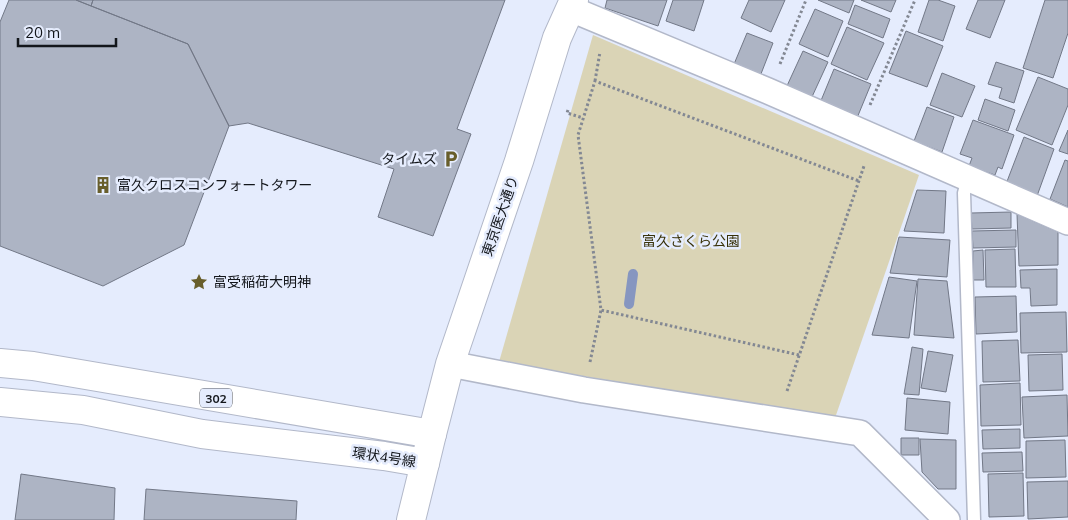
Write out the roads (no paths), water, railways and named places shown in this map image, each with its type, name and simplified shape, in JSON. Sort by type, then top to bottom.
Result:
[{"type":"main road","name":"東京医大通り","points":[[432,434],[450,364],[558,38],[572,5]]},
{"type":"main road","name":"302","points":[[0,363],[33,366],[432,434]]},
{"type":"main road","name":"環状4号線","points":[[0,402],[84,410],[202,434],[384,456],[425,464],[432,434]]},
{"type":"main road","points":[[410,520],[425,464]]},
{"type":"street","points":[[572,5],[1068,222]]},
{"type":"street","points":[[450,364],[584,390],[860,433],[947,520]]},
{"type":"lane","points":[[968,178],[964,193],[974,520]]},
{"type":"waterway","points":[[629,304],[633,274]]},
{"type":"place","name":"タイムズ","points":[[451,159]]},
{"type":"place","name":"富久クロスコンフォートタワー","points":[[103,185]]},
{"type":"place","name":"富受稲荷大明神","points":[[199,282]]},
{"type":"park label","name":"富久さくら公園","points":[[691,241]]}]
